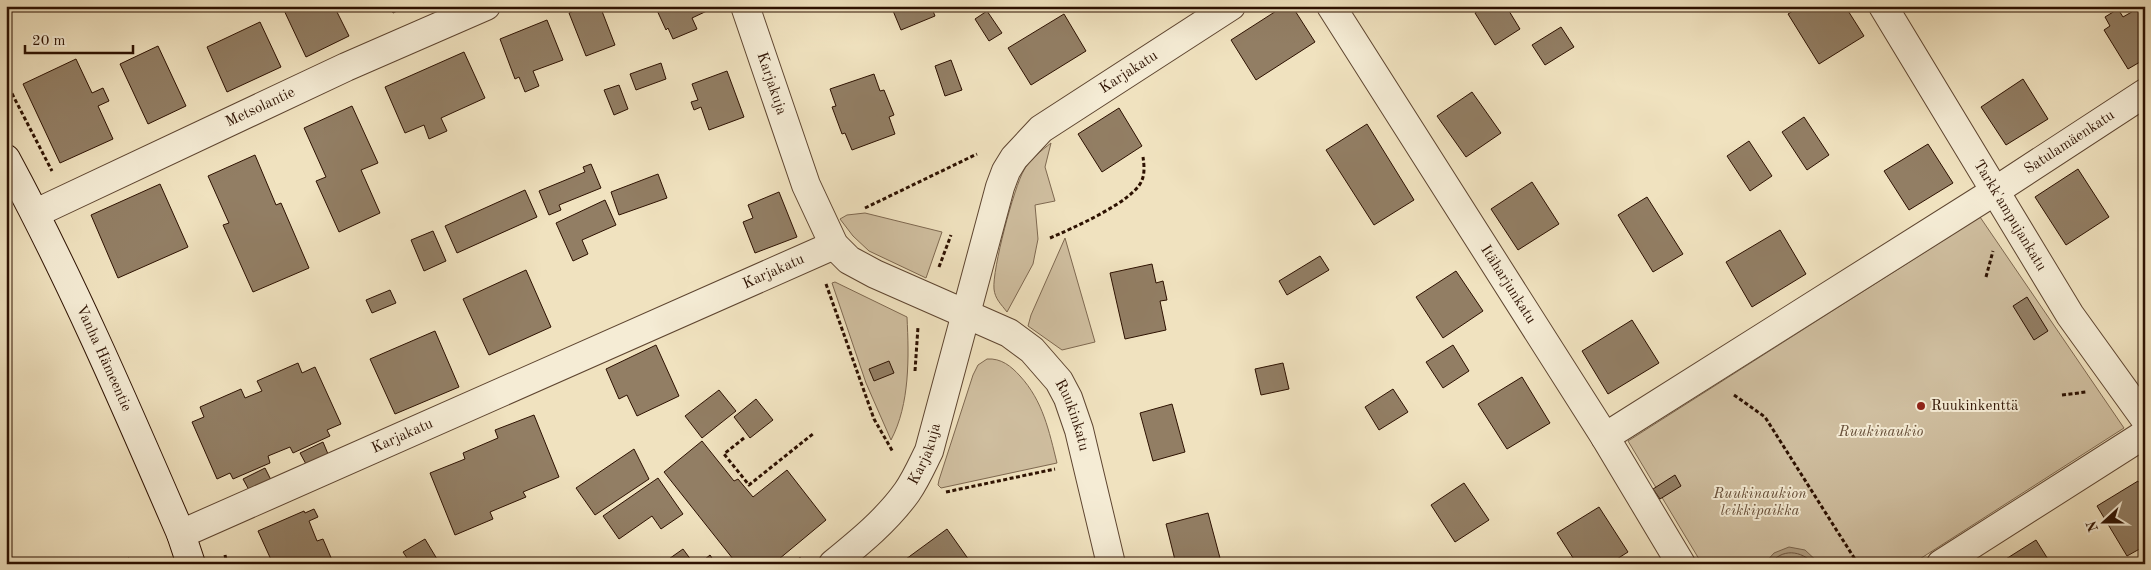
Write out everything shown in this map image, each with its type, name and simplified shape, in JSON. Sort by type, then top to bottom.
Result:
[{"type":"street","name":"Metsolantie","points":[[36,213],[346,67],[486,6]]},
{"type":"street","name":"Karjakuja","points":[[745,6],[806,185],[834,245]]},
{"type":"street","name":"Karjakatu","points":[[966,314],[1000,187],[1006,171],[1029,140],[1041,128],[1232,6]]},
{"type":"street","name":"Itäharjunkatu","points":[[1331,6],[1606,438],[1681,564]]},
{"type":"street","name":"Tarkk'ampujankatu","points":[[1883,6],[2070,315],[2145,418]]},
{"type":"street","name":"Satulamäenkatu","points":[[1995,191],[2145,93]]},
{"type":"street","name":"Vanha Hämeentie","points":[[6,159],[36,213],[106,359],[181,534],[191,564]]},
{"type":"street","points":[[1606,438],[1995,191]]},
{"type":"street","points":[[834,245],[849,260],[875,274],[966,314]]},
{"type":"street","name":"Karjakatu","points":[[181,534],[834,245]]},
{"type":"street","name":"Karjakuja","points":[[833,564],[865,538],[889,514],[910,488],[929,451],[966,314]]},
{"type":"street","name":"Ruukinkatu","points":[[966,314],[1009,333],[1032,350],[1059,381],[1068,398],[1079,430],[1111,564]]},
{"type":"street","points":[[1941,564],[2145,434]]},
{"type":"path","points":[[865,208],[978,154]]},
{"type":"path","points":[[1050,238],[1104,211],[1137,189],[1142,180],[1143,157]]},
{"type":"path","points":[[824,278],[874,419],[894,455],[898,446]]},
{"type":"path","points":[[915,379],[918,324]]},
{"type":"path","points":[[1698,379],[1733,394],[1765,416],[1858,564]]},
{"type":"path","points":[[744,438],[724,454],[749,485],[814,433]]},
{"type":"path","points":[[910,488],[930,495],[1061,467]]},
{"type":"path","points":[[794,564],[802,558]]},
{"type":"green space","points":[[1051,143],[1045,167],[1055,201],[1035,205],[1038,239],[1033,264],[1007,312],[997,299],[994,289],[996,265],[1004,229],[1026,166]]},
{"type":"green space","points":[[865,213],[942,232],[926,278],[869,251],[853,236],[840,219],[847,215]]},
{"type":"green space","name":"Ruukinaukio","points":[[1980,217],[2124,428],[1912,564],[1702,564],[1628,441]]},
{"type":"green space","points":[[1065,238],[1095,342],[1062,350],[1028,326]]},
{"type":"green space","points":[[835,282],[907,317],[908,364],[905,396],[902,411],[891,440],[866,383],[832,283]]},
{"type":"green space","points":[[987,359],[1005,363],[1017,372],[1028,386],[1040,406],[1057,463],[941,488],[938,485],[939,480],[973,375],[978,365]]},
{"type":"water","points":[[1789,547],[1805,550],[1820,564],[1764,564],[1774,553]]},
{"type":"building","points":[[282,6],[334,6],[349,36],[306,57]]},
{"type":"building","points":[[390,6],[407,6],[393,13]]},
{"type":"building","points":[[586,6],[600,6],[615,45],[586,56],[569,13]]},
{"type":"building","points":[[655,6],[708,6],[709,10],[692,18],[697,29],[673,39],[668,28],[666,30]]},
{"type":"building","points":[[891,6],[931,6],[935,16],[901,30]]},
{"type":"building","points":[[1284,6],[1292,6],[1315,42],[1256,80],[1231,40]]},
{"type":"building","points":[[1366,6],[1377,6],[1369,11]]},
{"type":"building","points":[[1485,6],[1506,6],[1520,29],[1495,45],[1475,13]]},
{"type":"building","points":[[1801,6],[1845,6],[1864,36],[1819,64],[1788,14]]},
{"type":"building","points":[[2145,6],[2145,59],[2128,69],[2104,30],[2110,26],[2105,17],[2118,9],[2123,17]]},
{"type":"building","points":[[987,11],[1002,33],[989,41],[975,19]]},
{"type":"building","points":[[1064,14],[1086,51],[1031,85],[1008,48]]},
{"type":"building","points":[[547,20],[563,60],[533,71],[539,86],[525,92],[519,77],[515,79],[500,39]]},
{"type":"building","points":[[260,22],[281,67],[227,92],[207,47]]},
{"type":"building","points":[[1561,27],[1574,47],[1545,65],[1532,45]]},
{"type":"building","points":[[158,46],[186,106],[148,124],[120,64]]},
{"type":"building","points":[[464,52],[485,98],[441,118],[447,131],[429,139],[424,125],[405,133],[385,87]]},
{"type":"building","points":[[76,59],[92,93],[103,88],[109,101],[98,106],[113,139],[60,163],[23,84]]},
{"type":"building","points":[[951,60],[962,90],[945,96],[935,66]]},
{"type":"building","points":[[661,63],[666,79],[636,90],[630,74]]},
{"type":"building","points":[[727,71],[744,117],[709,130],[701,107],[694,110],[691,102],[698,100],[692,84]]},
{"type":"building","points":[[874,74],[880,91],[884,90],[894,115],[889,117],[895,134],[852,150],[845,133],[842,134],[832,107],[836,106],[830,89]]},
{"type":"building","points":[[2023,79],[2048,119],[2006,145],[1981,107]]},
{"type":"building","points":[[619,85],[628,109],[614,115],[604,90]]},
{"type":"building","points":[[1472,92],[1501,133],[1466,157],[1437,116]]},
{"type":"building","points":[[352,106],[378,163],[361,170],[380,213],[339,232],[316,181],[326,177],[304,128]]},
{"type":"building","points":[[1119,108],[1142,146],[1102,172],[1078,134]]},
{"type":"building","points":[[1804,117],[1829,155],[1807,170],[1782,132]]},
{"type":"building","points":[[1367,124],[1414,200],[1374,225],[1326,150]]},
{"type":"building","points":[[1749,141],[1772,176],[1750,191],[1727,156]]},
{"type":"building","points":[[1928,144],[1953,183],[1909,210],[1884,171]]},
{"type":"building","points":[[255,155],[276,205],[281,203],[309,268],[253,292],[223,225],[229,223],[208,176]]},
{"type":"building","points":[[591,164],[601,188],[559,205],[561,210],[549,215],[539,191],[585,172],[583,167]]},
{"type":"building","points":[[2078,169],[2109,217],[2066,245],[2035,197]]},
{"type":"building","points":[[658,174],[667,198],[619,215],[611,192]]},
{"type":"building","points":[[1532,182],[1559,224],[1518,250],[1491,209]]},
{"type":"building","points":[[160,184],[188,247],[118,278],[91,215]]},
{"type":"building","points":[[525,190],[537,217],[457,253],[445,226]]},
{"type":"building","points":[[779,192],[797,237],[755,253],[743,222],[753,218],[748,205]]},
{"type":"building","points":[[1647,197],[1683,254],[1653,272],[1618,215]]},
{"type":"building","points":[[605,200],[616,225],[582,240],[588,254],[573,261],[556,223]]},
{"type":"building","points":[[1780,230],[1806,274],[1752,307],[1726,262]]},
{"type":"building","points":[[433,231],[446,261],[424,271],[411,240]]},
{"type":"building","points":[[1320,256],[1329,270],[1287,295],[1279,281]]},
{"type":"building","points":[[1152,264],[1156,283],[1163,281],[1167,300],[1160,301],[1166,330],[1125,339],[1110,273]]},
{"type":"building","points":[[526,270],[551,327],[489,355],[463,299]]},
{"type":"building","points":[[1456,271],[1483,311],[1443,338],[1416,297]]},
{"type":"building","points":[[390,290],[396,303],[372,313],[366,300]]},
{"type":"building","points":[[2027,297],[2048,331],[2034,340],[2013,306]]},
{"type":"building","points":[[1632,320],[1659,363],[1608,394],[1582,351]]},
{"type":"building","points":[[435,331],[459,387],[395,414],[370,359]]},
{"type":"building","points":[[656,345],[679,396],[637,416],[627,395],[619,399],[606,369]]},
{"type":"building","points":[[1453,345],[1469,371],[1443,388],[1426,362]]},
{"type":"building","points":[[889,361],[894,373],[874,381],[869,369]]},
{"type":"building","points":[[298,363],[302,373],[315,367],[341,424],[327,430],[330,436],[293,453],[290,447],[268,456],[270,463],[233,479],[230,473],[217,479],[192,422],[204,417],[200,407],[241,389],[245,398],[262,391],[257,381]]},
{"type":"building","points":[[1283,363],[1289,389],[1261,395],[1255,369]]},
{"type":"building","points":[[1522,377],[1550,423],[1507,449],[1478,404]]},
{"type":"building","points":[[1393,389],[1408,412],[1379,430],[1365,407]]},
{"type":"building","points":[[719,390],[736,411],[702,438],[685,416]]},
{"type":"building","points":[[756,399],[773,420],[750,438],[734,417]]},
{"type":"building","points":[[1172,404],[1185,452],[1153,461],[1140,413]]},
{"type":"building","points":[[534,415],[559,477],[523,492],[526,497],[490,512],[493,519],[455,535],[430,473],[465,459],[463,453],[498,438],[495,430]]},
{"type":"building","points":[[702,441],[734,481],[738,479],[753,497],[787,470],[826,520],[773,564],[737,564],[664,472]]},
{"type":"building","points":[[323,442],[328,454],[306,464],[300,453]]},
{"type":"building","points":[[634,449],[649,479],[595,515],[576,488]]},
{"type":"building","points":[[265,468],[271,480],[249,490],[243,479]]},
{"type":"building","points":[[1675,475],[1681,486],[1660,499],[1653,489]]},
{"type":"building","points":[[658,478],[683,514],[661,529],[652,516],[619,539],[603,516]]},
{"type":"building","points":[[2138,481],[2145,491],[2145,546],[2127,556],[2097,506]]},
{"type":"building","points":[[1464,483],[1489,520],[1455,542],[1431,505]]},
{"type":"building","points":[[1599,507],[1628,552],[1609,564],[1577,564],[1557,533]]},
{"type":"building","points":[[314,509],[318,517],[309,521],[317,541],[323,539],[332,560],[327,564],[273,564],[258,531],[304,511],[305,513]]},
{"type":"building","points":[[1208,513],[1220,558],[1198,564],[1176,564],[1166,524]]},
{"type":"building","points":[[947,529],[969,560],[964,564],[910,564],[906,559]]},
{"type":"building","points":[[425,539],[440,564],[411,564],[403,552]]},
{"type":"building","points":[[2036,540],[2051,564],[1998,564]]},
{"type":"building","points":[[683,549],[694,564],[668,564],[666,561]]},
{"type":"building","points":[[710,555],[716,564],[699,564]]},
{"type":"building","points":[[129,558],[132,564],[115,564]]},
{"type":"place","name":"Ruukinkenttä","points":[[1921,406]]},
{"type":"park label","name":"Ruukinaukion leikkipaikka","points":[[1760,502]]}]
